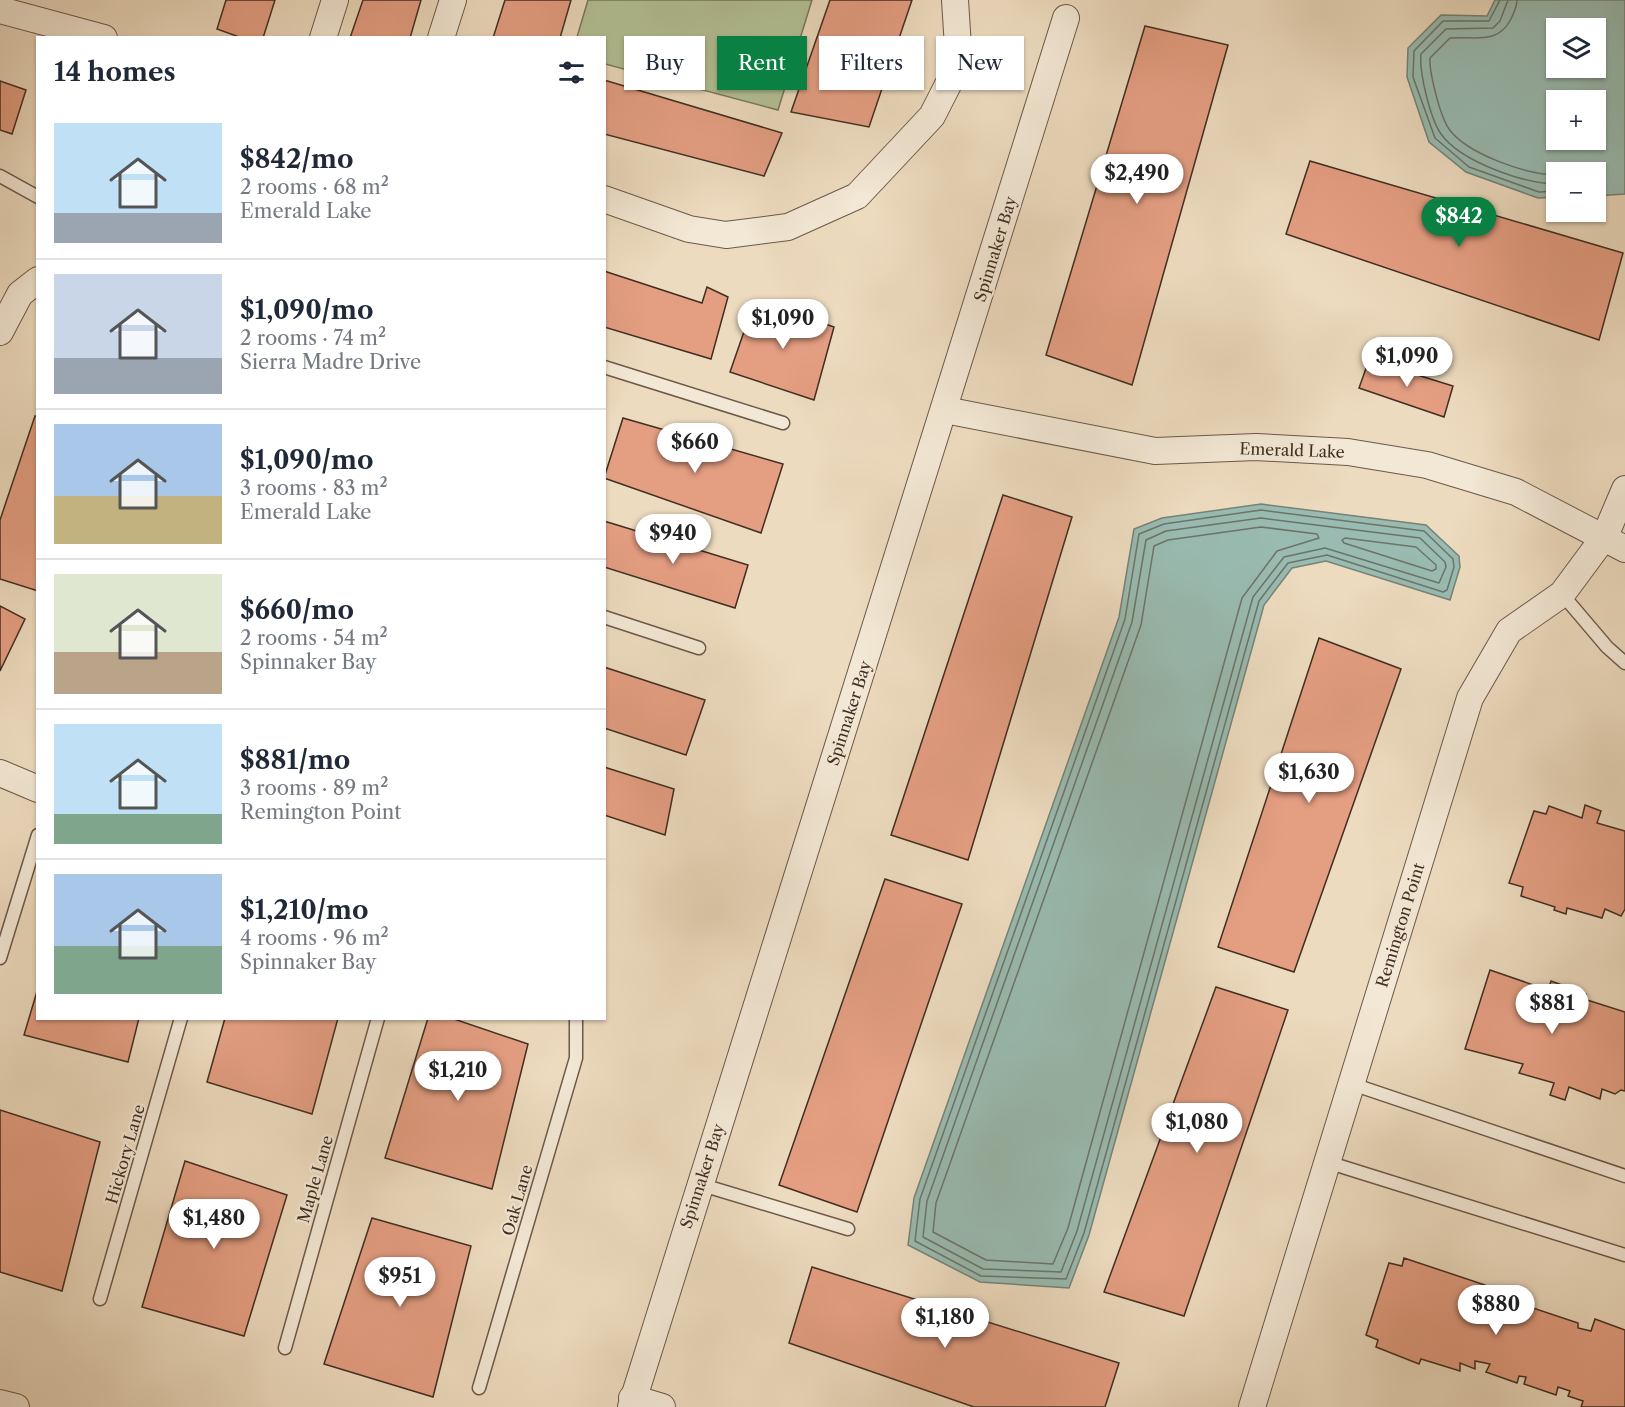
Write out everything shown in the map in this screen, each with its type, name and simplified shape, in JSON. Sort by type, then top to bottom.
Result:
[{"type":"street","points":[[324,36],[335,0]]},
{"type":"street","points":[[442,36],[453,0]]},
{"type":"street","points":[[606,200],[689,230],[726,235],[788,227],[857,196],[932,116],[959,63],[954,0]]},
{"type":"street","points":[[0,9],[97,36]]},
{"type":"street","name":"Spinnaker Bay","points":[[631,1403],[945,410],[1066,18]]},
{"type":"street","points":[[0,332],[20,294],[36,282]]},
{"type":"street","name":"Emerald Lake","points":[[945,410],[1155,451],[1256,447],[1348,452],[1427,465],[1516,492],[1615,543]]},
{"type":"street","name":"Remington Point","points":[[1252,1407],[1470,698],[1509,632],[1563,594],[1615,543],[1625,489]]},
{"type":"street","points":[[0,773],[36,788]]},
{"type":"street","points":[[0,1403],[16,1407]]},
{"type":"street","points":[[631,1403],[662,1407]]},
{"type":"lane","points":[[0,176],[36,196]]},
{"type":"lane","points":[[606,368],[783,423]]},
{"type":"lane","points":[[1563,594],[1607,646],[1625,663]]},
{"type":"lane","points":[[606,618],[699,648]]},
{"type":"lane","points":[[0,958],[36,841]]},
{"type":"lane","name":"Hickory Lane","points":[[100,1299],[180,1020]]},
{"type":"lane","name":"Maple Lane","points":[[285,1348],[377,1020]]},
{"type":"lane","name":"Oak Lane","points":[[479,1388],[576,1058],[576,1020]]},
{"type":"lane","points":[[1352,1084],[1625,1176]]},
{"type":"lane","points":[[1328,1162],[1625,1255]]},
{"type":"lane","points":[[699,1184],[848,1229]]},
{"type":"green space","points":[[588,0],[812,0],[801,36],[717,36],[717,90],[784,90],[778,110],[703,90],[705,90],[705,36],[624,36],[624,69],[606,64],[606,36],[577,36]]},
{"type":"water","points":[[1495,0],[1625,0],[1625,194],[1606,195],[1606,162],[1546,162],[1546,198],[1538,198],[1466,172],[1429,142],[1407,77],[1408,48],[1441,15],[1487,16]]},
{"type":"water","points":[[1261,504],[1426,525],[1459,556],[1460,567],[1450,600],[1326,561],[1292,568],[1264,605],[1089,1235],[1069,1288],[980,1282],[908,1245],[914,1198],[1119,617],[1134,529],[1162,518]]},
{"type":"building","points":[[226,0],[275,0],[264,36],[236,36],[217,29]]},
{"type":"building","points":[[363,0],[421,0],[411,36],[351,36]]},
{"type":"building","points":[[505,0],[571,0],[561,36],[494,36]]},
{"type":"building","points":[[830,0],[912,0],[900,36],[819,36],[819,90],[882,90],[869,127],[791,112],[799,90],[807,90],[807,66]]},
{"type":"building","points":[[1145,26],[1228,45],[1132,385],[1046,355]]},
{"type":"building","points":[[0,81],[26,90],[12,134],[0,130]]},
{"type":"building","points":[[606,81],[624,86],[624,90],[638,90],[782,133],[764,176],[606,135]]},
{"type":"building","points":[[1310,161],[1623,253],[1599,340],[1286,234]]},
{"type":"building","points":[[606,272],[702,303],[707,287],[728,297],[711,359],[606,328]]},
{"type":"building","points":[[755,300],[834,327],[814,400],[730,372]]},
{"type":"building","points":[[1369,360],[1453,386],[1444,417],[1359,388]]},
{"type":"building","points":[[36,416],[36,590],[0,579],[0,520]]},
{"type":"building","points":[[623,418],[783,464],[761,533],[606,479],[606,472]]},
{"type":"building","points":[[1003,495],[1072,517],[968,860],[891,835]]},
{"type":"building","points":[[606,522],[748,565],[735,608],[606,568]]},
{"type":"building","points":[[0,606],[25,619],[0,671]]},
{"type":"building","points":[[1319,638],[1401,669],[1294,972],[1218,947]]},
{"type":"building","points":[[606,668],[705,700],[686,755],[606,729]]},
{"type":"building","points":[[606,768],[674,789],[665,835],[606,816]]},
{"type":"building","points":[[1585,805],[1601,811],[1597,823],[1625,831],[1625,909],[1621,916],[1605,909],[1602,918],[1567,908],[1566,914],[1554,910],[1555,907],[1521,896],[1523,887],[1509,883],[1534,811],[1546,814],[1549,806],[1582,818]]},
{"type":"building","points":[[885,879],[962,904],[857,1212],[779,1185]]},
{"type":"building","points":[[1490,970],[1548,990],[1551,981],[1586,994],[1584,999],[1625,1012],[1625,1091],[1621,1090],[1615,1094],[1602,1089],[1600,1099],[1569,1087],[1565,1100],[1550,1095],[1554,1083],[1519,1073],[1523,1064],[1465,1049]]},
{"type":"building","points":[[1216,987],[1288,1010],[1184,1316],[1104,1292]]},
{"type":"building","points":[[36,995],[36,1020],[138,1020],[128,1062],[24,1035]]},
{"type":"building","points":[[224,1020],[337,1020],[312,1114],[207,1082]]},
{"type":"building","points":[[427,1020],[457,1020],[528,1044],[492,1189],[385,1158]]},
{"type":"building","points":[[0,1110],[100,1142],[62,1291],[0,1272]]},
{"type":"building","points":[[185,1161],[287,1195],[244,1336],[142,1307]]},
{"type":"building","points":[[372,1218],[471,1246],[433,1397],[324,1364]]},
{"type":"building","points":[[1404,1258],[1485,1285],[1484,1294],[1495,1298],[1495,1305],[1508,1309],[1512,1301],[1578,1323],[1578,1328],[1591,1331],[1595,1319],[1625,1330],[1625,1407],[1581,1407],[1583,1401],[1568,1396],[1570,1391],[1558,1387],[1556,1395],[1524,1384],[1526,1377],[1519,1376],[1517,1383],[1486,1372],[1490,1364],[1475,1361],[1475,1369],[1460,1363],[1460,1371],[1421,1359],[1419,1364],[1376,1347],[1378,1340],[1366,1335],[1389,1263],[1402,1266]]},
{"type":"building","points":[[812,1267],[1119,1363],[1105,1407],[974,1407],[789,1343]]}]
